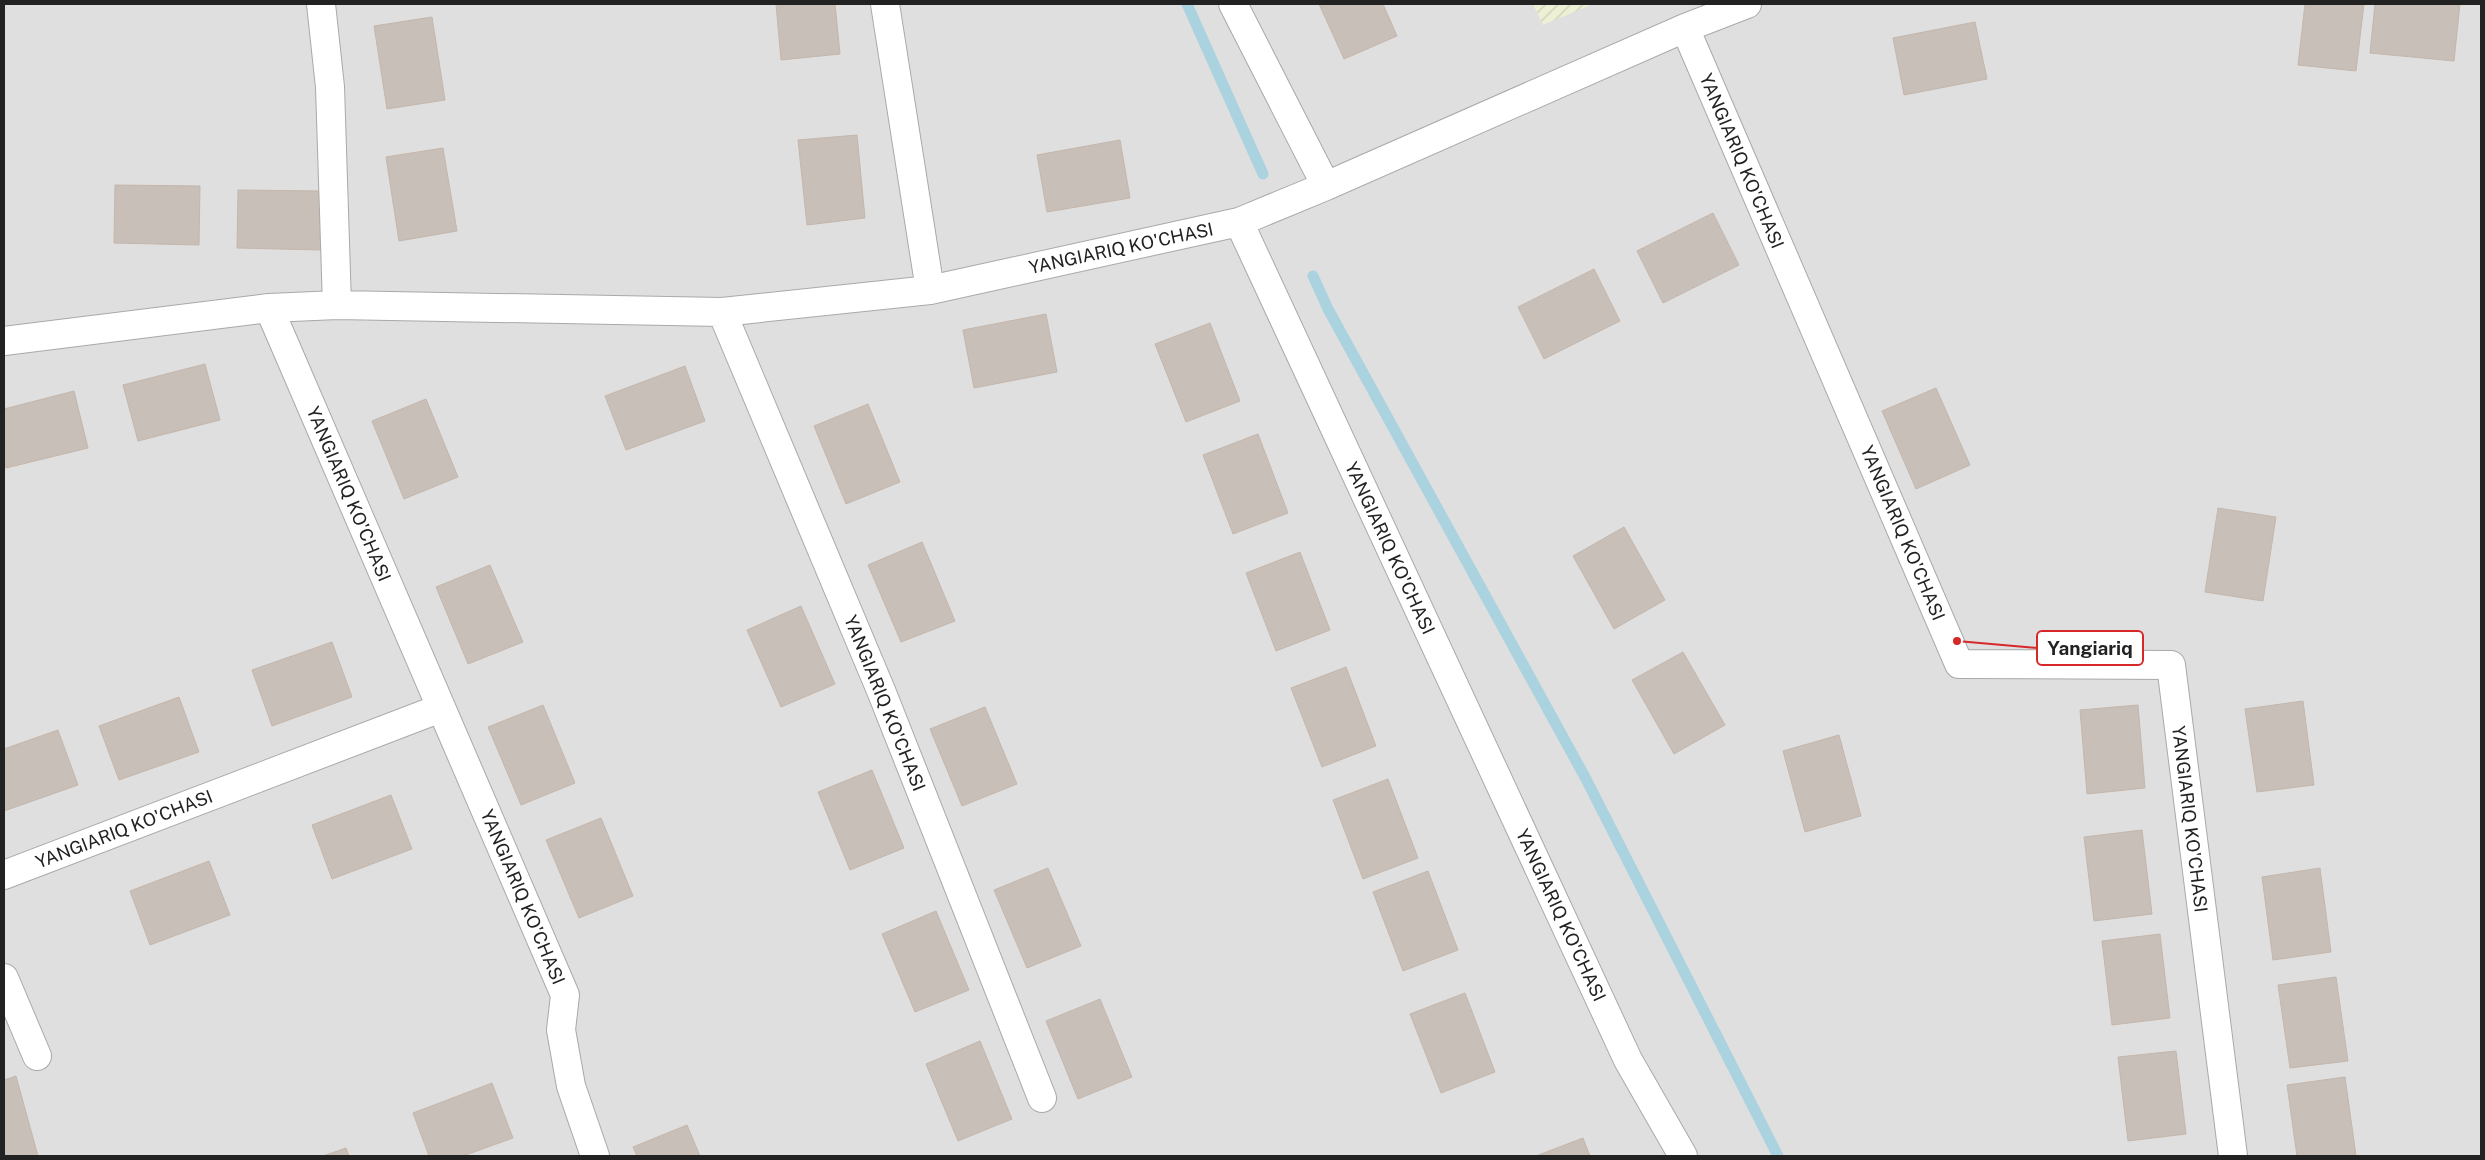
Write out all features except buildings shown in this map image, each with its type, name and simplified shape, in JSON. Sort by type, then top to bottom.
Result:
[{"type":"street","points":[[321,4],[330,88],[337,305]]},
{"type":"street","points":[[885,4],[930,290]]},
{"type":"street","points":[[1233,4],[1326,186]]},
{"type":"street","points":[[1239,222],[1326,186],[1685,28],[1747,4]]},
{"type":"street","name":"YANGIARIQ KO'CHASI","points":[[1685,28],[1959,664],[2171,665],[2233,1156]]},
{"type":"street","name":"YANGIARIQ KO'CHASI","points":[[4,342],[269,308],[337,305],[722,312],[930,290],[1239,222],[1628,1060],[1683,1156]]},
{"type":"street","name":"YANGIARIQ KO'CHASI","points":[[269,308],[565,995],[561,1030],[571,1086],[588,1154]]},
{"type":"street","name":"YANGIARIQ KO'CHASI","points":[[722,312],[882,693],[1042,1098]]},
{"type":"street","name":"YANGIARIQ KO'CHASI","points":[[4,875],[441,708]]},
{"type":"street","points":[[4,978],[37,1056]]},
{"type":"shaded area","points":[[4,4],[2481,4],[2481,1156],[4,1156]]},
{"type":"green space","points":[[1533,4],[1593,4],[1543,25]]},
{"type":"waterway","points":[[1187,4],[1263,174]]},
{"type":"waterway","points":[[1313,276],[1328,309],[1586,779],[1778,1156]]},
{"type":"place","name":"Yangiariq","points":[[1957,641]]}]
